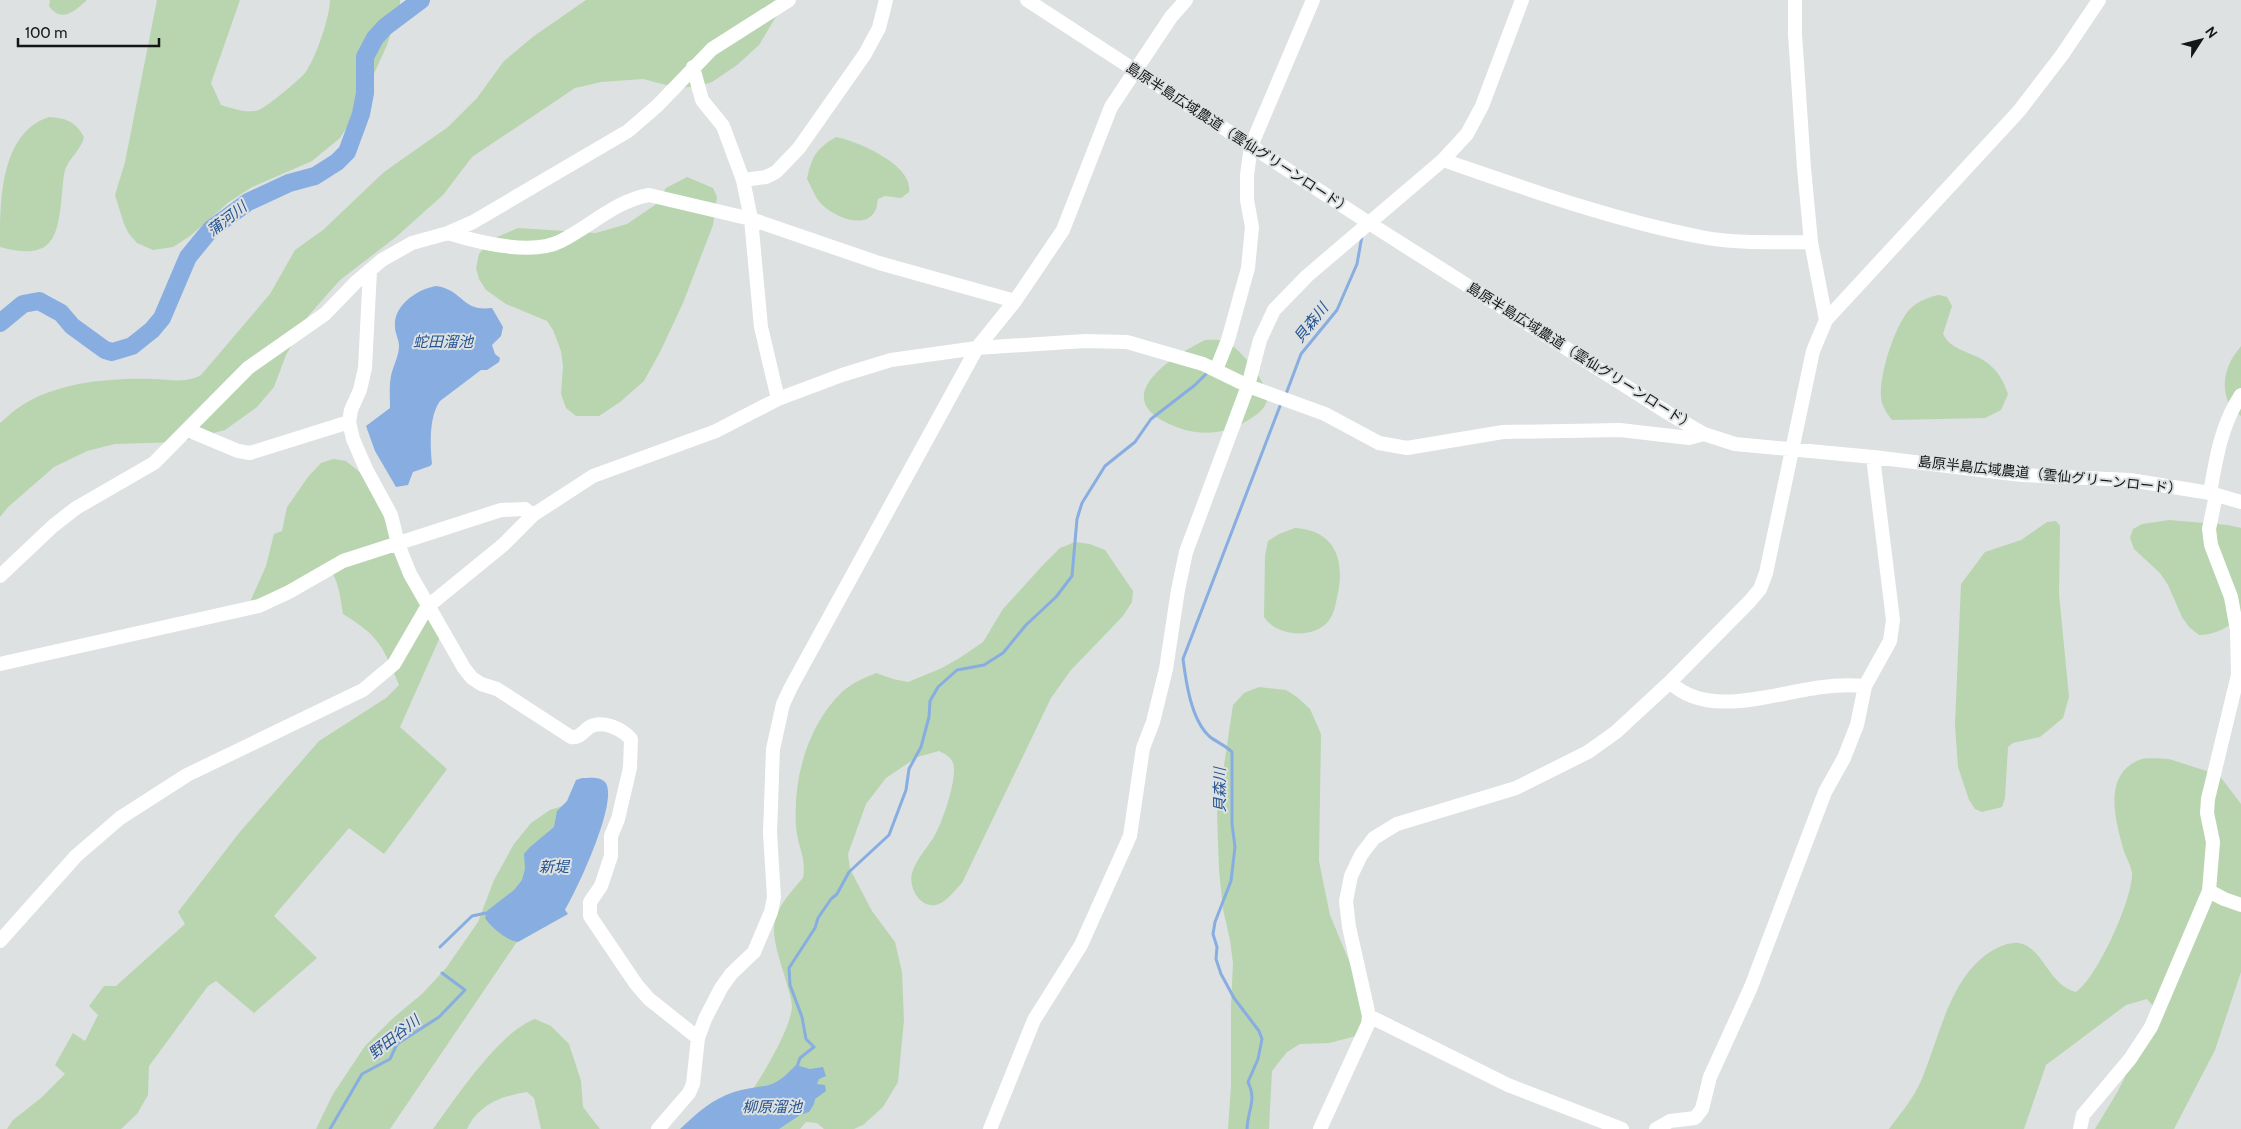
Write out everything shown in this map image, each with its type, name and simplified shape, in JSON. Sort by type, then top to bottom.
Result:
[{"type":"street","points":[[0,576],[53,526],[76,508],[154,463],[188,430],[229,385],[248,368],[325,314],[370,270],[398,250],[412,243],[448,233],[508,202],[628,131],[657,106],[712,49],[789,0]]},
{"type":"street","points":[[743,180],[766,177],[776,172],[799,148],[865,54],[879,28],[886,0]]},
{"type":"street","name":"島原半島広域農道（雲仙グリーンロード）","points":[[1027,0],[1369,223],[1704,434],[1735,444],[1873,457],[2022,475],[2130,480],[2213,494],[2241,502]]},
{"type":"street","points":[[658,1129],[684,1101],[693,1084],[698,1038],[721,988],[731,974],[754,952],[771,912],[774,897],[770,833],[772,748],[783,704],[897,491],[977,348],[1015,301],[1062,230],[1111,107],[1170,17],[1186,0]]},
{"type":"street","points":[[1216,370],[1228,340],[1248,268],[1252,227],[1247,200],[1247,175],[1251,146],[1313,0]]},
{"type":"street","points":[[990,1129],[1034,1020],[1081,944],[1102,902],[1130,836],[1142,748],[1153,722],[1166,669],[1186,552],[1248,386],[1260,340],[1274,310],[1307,276],[1443,160],[1467,134],[1482,106],[1522,0]]},
{"type":"street","points":[[1795,0],[1795,34],[1811,242],[1826,320]]},
{"type":"street","points":[[1320,1129],[1366,1032],[1369,1016],[1349,926],[1346,901],[1351,876],[1361,855],[1374,838],[1397,824],[1516,788],[1588,752],[1616,732],[1670,682],[1760,589],[1766,573],[1813,351],[1826,320],[2019,111],[2062,55],[2099,0]]},
{"type":"street","points":[[693,67],[702,100],[723,126],[743,180],[751,218],[761,327],[778,399]]},
{"type":"street","points":[[1443,160],[1523,188],[1622,218],[1702,237],[1741,242],[1811,242]]},
{"type":"street","points":[[448,233],[502,246],[544,246],[560,242],[635,198],[649,196],[751,218],[879,263],[1015,301]]},
{"type":"street","points":[[370,270],[365,368],[349,422],[359,456],[391,515],[398,544],[410,574],[427,606],[472,678],[481,684],[497,689],[571,738],[578,737],[589,727],[601,725],[618,729],[631,739],[630,768],[618,819],[611,836],[611,856],[601,886],[590,902],[590,916],[636,984],[649,999],[698,1038]]},
{"type":"street","points":[[0,940],[76,856],[120,818],[187,775],[363,690],[379,679],[394,664],[427,606],[503,545],[533,515],[593,476],[716,431],[778,399],[842,375],[891,360],[977,348],[1085,341],[1127,342],[1203,364],[1248,386],[1325,414],[1379,443],[1407,448],[1503,432],[1620,430],[1689,438],[1704,434]]},
{"type":"street","points":[[2080,1129],[2084,1115],[2130,1059],[2151,1027],[2209,891],[2213,842],[2207,813],[2208,799],[2238,675],[2237,630],[2231,597],[2212,545],[2209,529],[2218,449],[2226,423],[2241,395]]},
{"type":"street","points":[[188,430],[250,453],[265,450],[349,422]]},
{"type":"street","points":[[1656,1129],[1670,1121],[1695,1118],[1702,1109],[1710,1077],[1751,987],[1825,792],[1844,758],[1857,725],[1865,686],[1890,641],[1893,620],[1873,457]]},
{"type":"street","points":[[0,664],[259,606],[290,592],[343,561],[501,510],[525,509],[533,515]]},
{"type":"street","points":[[1670,682],[1691,697],[1734,701],[1753,700],[1821,687],[1841,685],[1865,686]]},
{"type":"street","points":[[2209,891],[2224,900],[2241,905]]},
{"type":"street","points":[[1369,1016],[1508,1085],[1622,1129]]},
{"type":"green space","points":[[50,0],[87,0],[72,12],[63,15],[58,14],[49,6]]},
{"type":"green space","points":[[157,0],[240,0],[211,83],[221,105],[250,111],[259,110],[269,104],[305,73],[321,38],[328,17],[330,0],[400,0],[400,6],[387,45],[357,111],[340,138],[312,161],[252,187],[229,202],[190,236],[173,247],[153,250],[137,243],[129,234],[115,195],[125,162]]},
{"type":"green space","points":[[586,0],[781,0],[777,15],[759,45],[737,65],[712,82],[699,86],[678,88],[643,79],[601,82],[575,88],[472,157],[443,195],[396,237],[340,280],[309,315],[286,355],[274,387],[257,407],[225,430],[179,442],[115,444],[87,451],[54,467],[8,507],[0,517],[0,423],[18,408],[36,398],[68,387],[119,379],[183,380],[201,375],[270,294],[295,250],[323,230],[384,172],[448,127],[477,98],[504,61],[534,36]]},
{"type":"green space","points":[[49,117],[61,118],[74,124],[84,137],[65,170],[58,223],[54,234],[49,243],[31,251],[17,251],[0,247],[3,190],[6,171],[12,153],[21,138],[33,125]]},
{"type":"green space","points":[[836,137],[870,149],[894,164],[903,173],[908,182],[909,192],[901,198],[885,196],[878,199],[875,211],[870,217],[863,220],[846,219],[830,211],[818,200],[807,179],[813,159],[819,149]]},
{"type":"green space","points":[[687,177],[713,188],[717,197],[713,225],[683,303],[644,381],[620,402],[599,416],[576,416],[566,408],[561,394],[563,366],[561,351],[553,330],[547,321],[506,304],[486,290],[479,279],[476,268],[479,254],[490,240],[518,228],[596,233],[627,224],[655,205],[666,188]]},
{"type":"green space","points":[[1939,295],[1947,297],[1952,306],[1943,334],[1957,348],[1984,361],[1993,368],[2008,394],[2001,410],[1985,418],[1892,420],[1882,403],[1881,394],[1884,368],[1893,339],[1911,308],[1917,303]]},
{"type":"green space","points":[[1205,340],[1225,341],[1233,346],[1259,376],[1264,385],[1267,400],[1260,412],[1245,422],[1219,432],[1210,433],[1182,429],[1159,419],[1147,407],[1144,395],[1148,383],[1159,371],[1173,359]]},
{"type":"green space","points":[[2241,346],[2241,416],[2230,406],[2227,399],[2225,377],[2233,357]]},
{"type":"green space","points":[[333,459],[346,461],[362,474],[378,502],[411,588],[441,635],[400,727],[447,769],[384,854],[349,828],[274,916],[317,958],[254,1013],[216,981],[208,986],[149,1066],[148,1095],[137,1114],[121,1129],[7,1129],[13,1120],[41,1098],[65,1074],[55,1065],[73,1033],[85,1041],[98,1015],[89,1006],[104,986],[116,986],[185,924],[178,912],[239,833],[319,741],[386,698],[399,685],[384,651],[378,643],[365,629],[343,614],[337,583],[328,566],[284,590],[250,602],[266,566],[274,534],[282,531],[287,507],[308,477],[321,463]]},
{"type":"green space","points":[[2169,520],[2228,525],[2241,528],[2241,617],[2222,630],[2211,634],[2199,635],[2189,627],[2160,573],[2134,549],[2130,538],[2133,529],[2142,524]]},
{"type":"green space","points":[[2056,521],[2060,526],[2059,594],[2069,697],[2063,718],[2040,737],[2013,743],[2008,747],[2005,798],[2002,807],[1982,812],[1975,809],[1969,800],[1958,767],[1955,725],[1961,584],[1985,552],[2021,540],[2047,522]]},
{"type":"green space","points":[[1295,528],[1309,530],[1328,541],[1338,560],[1340,571],[1335,606],[1329,620],[1321,628],[1304,633],[1280,630],[1264,617],[1265,556],[1268,541],[1279,534]]},
{"type":"green space","points":[[1075,542],[1090,544],[1105,550],[1133,591],[1132,602],[1123,616],[1071,670],[1051,698],[962,883],[945,900],[933,905],[921,901],[917,897],[912,885],[911,879],[914,868],[939,827],[952,788],[953,763],[949,757],[939,751],[917,757],[886,778],[866,804],[848,854],[850,869],[872,911],[895,942],[902,972],[904,1020],[898,1082],[883,1107],[863,1125],[854,1129],[824,1129],[817,1123],[806,1122],[800,1129],[718,1129],[742,1105],[756,1085],[772,1058],[790,1018],[791,1001],[777,949],[774,926],[782,905],[803,878],[804,865],[796,826],[797,790],[805,754],[811,737],[820,721],[842,692],[863,679],[876,673],[908,682],[942,668],[983,642],[1003,609],[1043,565],[1060,548]]},
{"type":"green space","points":[[1259,687],[1286,690],[1297,697],[1310,709],[1321,734],[1319,861],[1330,915],[1352,968],[1377,1015],[1360,1035],[1329,1043],[1300,1044],[1287,1052],[1272,1071],[1269,1129],[1228,1129],[1231,1086],[1233,963],[1223,909],[1219,870],[1217,813],[1233,705],[1244,693]]},
{"type":"green space","points":[[2150,758],[2169,759],[2219,775],[2241,804],[2241,972],[2215,1050],[2174,1129],[2095,1129],[2118,1091],[2142,1042],[2153,1006],[2147,999],[2126,1005],[2046,1065],[2024,1129],[1889,1129],[1918,1088],[1948,1007],[1957,989],[1981,959],[1997,948],[2011,943],[2019,943],[2035,952],[2059,982],[2076,992],[2094,971],[2112,937],[2127,901],[2131,885],[2132,873],[2123,848],[2115,811],[2116,787],[2120,776],[2128,767],[2139,760]]},
{"type":"green space","points":[[569,804],[527,927],[390,1129],[316,1129],[333,1094],[365,1046],[392,1019],[423,993],[446,968],[478,922],[494,880],[514,844],[531,823],[550,810]]},
{"type":"green space","points":[[535,1019],[551,1026],[569,1044],[581,1081],[583,1107],[600,1129],[541,1129],[534,1098],[527,1092],[500,1099],[485,1107],[472,1120],[467,1129],[433,1129],[493,1051],[521,1026]]},
{"type":"water","name":"蛇田溜池","points":[[436,286],[445,288],[474,307],[492,308],[503,327],[501,336],[492,345],[495,354],[500,358],[499,362],[487,370],[481,370],[440,401],[436,407],[432,423],[432,464],[413,472],[408,485],[396,487],[375,451],[366,426],[390,408],[390,380],[399,350],[395,327],[395,319],[398,312],[402,305],[415,294]]},
{"type":"water","name":"新堤","points":[[597,778],[605,782],[608,792],[607,807],[595,846],[565,910],[568,914],[518,942],[509,939],[488,922],[485,918],[487,911],[514,890],[522,880],[525,869],[524,854],[554,827],[557,811],[567,801],[576,780]]},
{"type":"water","name":"柳原溜池","points":[[796,1065],[810,1069],[823,1067],[826,1076],[819,1079],[817,1084],[825,1085],[826,1091],[815,1099],[809,1112],[800,1115],[779,1129],[680,1129],[711,1103],[726,1095],[772,1084],[782,1078]]},
{"type":"waterway","name":"蒲河川","points":[[0,323],[23,304],[39,301],[61,313],[72,326],[105,350],[112,352],[132,346],[152,330],[162,318],[188,257],[211,229],[248,202],[289,183],[315,176],[337,162],[347,152],[361,114],[365,93],[365,57],[375,38],[385,27],[421,0]]},
{"type":"waterway","name":"貝森川","points":[[1286,394],[1301,354],[1337,310],[1357,264],[1362,236]]},
{"type":"waterway","points":[[797,1067],[800,1058],[814,1047],[806,1039],[802,1017],[790,985],[789,968],[815,928],[818,918],[831,899],[837,894],[849,872],[889,835],[906,790],[909,769],[921,747],[929,717],[930,701],[938,687],[957,670],[984,665],[1003,653],[1026,625],[1056,597],[1072,576],[1077,519],[1082,503],[1105,466],[1135,442],[1151,419],[1195,385],[1209,371]]},
{"type":"waterway","name":"貝森川","points":[[1247,1129],[1252,1100],[1248,1082],[1258,1059],[1262,1039],[1259,1031],[1234,998],[1221,974],[1216,959],[1217,947],[1213,934],[1215,922],[1231,881],[1235,847],[1232,824],[1232,752],[1209,736],[1198,720],[1190,700],[1183,659],[1280,406]]},
{"type":"waterway","name":"野田谷川","points":[[440,947],[472,916],[486,913]]},
{"type":"waterway","name":"野田谷川","points":[[330,1129],[362,1074],[390,1059],[397,1044],[439,1017],[465,990],[442,973]]}]
